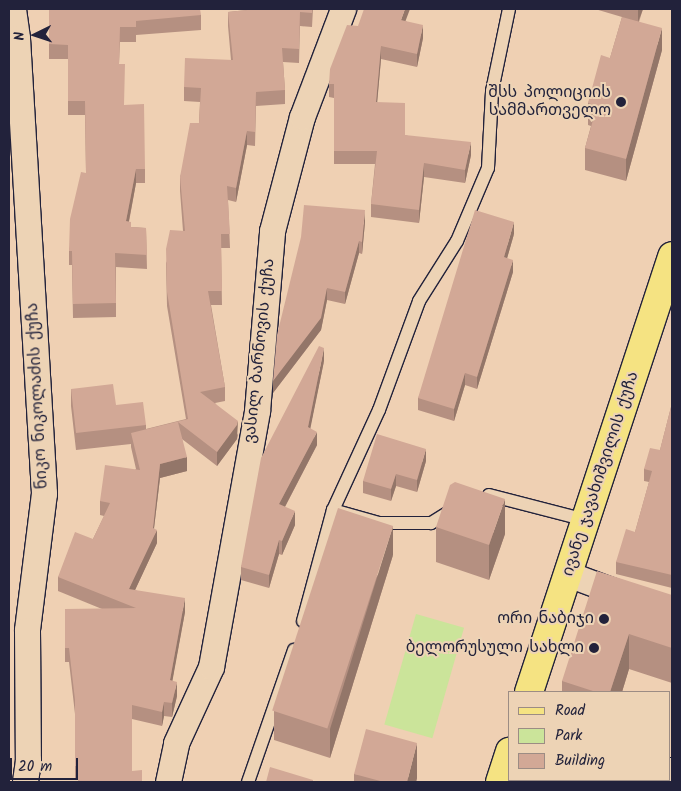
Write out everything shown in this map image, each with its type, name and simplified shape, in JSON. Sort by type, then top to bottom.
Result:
[{"type":"main road","name":"ივანე ჯავახიშვილის ქუჩა","points":[[529,691],[672,256]]},
{"type":"main road","points":[[500,782],[508,758]]},
{"type":"street","name":"ნიკო ნიკოლაძის ქუჩა","points":[[13,9],[13,38],[44,493],[26,630],[28,760],[25,782]]},
{"type":"street","name":"ვასილ ბარნოვის ქუჩა","points":[[168,782],[176,743],[211,667],[257,411],[272,231],[302,117],[343,9]]},
{"type":"street","points":[[568,574],[672,613]]},
{"type":"lane","points":[[248,782],[299,636],[333,510],[379,410],[420,301],[457,241],[488,168],[492,91],[509,9]]},
{"type":"lane","points":[[479,497],[486,494],[586,520]]},
{"type":"lane","points":[[333,510],[379,523],[431,523],[465,503]]},
{"type":"green space","points":[[416,614],[464,628],[432,738],[384,725]]},
{"type":"building","points":[[49,9],[200,9],[201,15],[136,21],[136,27],[120,27],[119,64],[125,64],[124,105],[144,104],[145,169],[136,169],[126,221],[131,222],[131,227],[146,228],[147,255],[115,253],[116,303],[73,304],[72,251],[69,251],[70,219],[81,172],[86,173],[85,101],[68,101],[68,45],[49,44]]},
{"type":"building","points":[[257,9],[312,9],[312,13],[300,12],[299,49],[282,48],[285,90],[256,92],[255,132],[247,131],[236,188],[227,186],[230,234],[221,234],[222,291],[208,291],[225,387],[200,392],[238,421],[217,452],[178,422],[187,457],[160,464],[153,528],[157,530],[129,589],[185,598],[170,680],[177,682],[172,703],[164,702],[162,712],[132,705],[132,771],[142,770],[142,782],[78,782],[78,766],[75,766],[75,700],[69,648],[65,648],[65,609],[136,608],[58,577],[75,532],[93,539],[110,503],[100,501],[105,465],[140,470],[131,433],[188,419],[167,292],[166,249],[170,230],[185,231],[180,177],[190,123],[199,123],[201,88],[184,87],[185,58],[233,60],[228,12]]},
{"type":"building","points":[[364,9],[405,9],[401,20],[423,25],[417,54],[381,46],[376,102],[405,103],[405,135],[471,142],[465,170],[424,163],[419,210],[371,204],[377,151],[334,151],[334,84],[329,84],[330,69],[347,25],[358,26]]},
{"type":"building","name":"შსს პოლიციის სამმართველო","points":[[622,17],[662,28],[626,159],[585,148],[597,106],[588,103],[601,55],[610,58]]},
{"type":"building","points":[[304,205],[365,210],[362,242],[359,241],[345,292],[327,288],[321,318],[273,381],[277,335],[301,237]]},
{"type":"building","points":[[475,210],[514,222],[504,257],[513,260],[477,377],[465,373],[454,409],[418,398]]},
{"type":"building","points":[[319,346],[324,348],[308,427],[317,432],[279,504],[295,511],[282,541],[279,540],[269,575],[241,567],[261,458]]},
{"type":"building","points":[[113,384],[116,405],[143,402],[146,425],[76,433],[71,389]]},
{"type":"building","points":[[672,403],[672,575],[616,562],[626,529],[635,532],[652,471],[644,469],[650,448],[660,450]]},
{"type":"building","points":[[377,434],[426,449],[417,480],[396,474],[391,489],[363,481]]},
{"type":"building","points":[[455,482],[505,499],[489,545],[436,527],[450,485]]},
{"type":"building","points":[[338,508],[393,526],[327,728],[272,711]]},
{"type":"building","points":[[597,571],[672,595],[672,648],[629,634],[610,691],[593,691],[562,681]]},
{"type":"building","points":[[366,729],[417,743],[407,782],[384,782],[354,774]]},
{"type":"building","points":[[270,767],[313,780],[313,782],[266,782]]},
{"type":"building","points":[[543,781],[656,781],[656,782]]},
{"type":"place","name":"შსს პოლიციის სამმართველო","points":[[621,102]]},
{"type":"place","name":"ორი ნაბიჯი","points":[[604,619]]},
{"type":"place","name":"ბელორუსული სახლი","points":[[594,648]]}]
